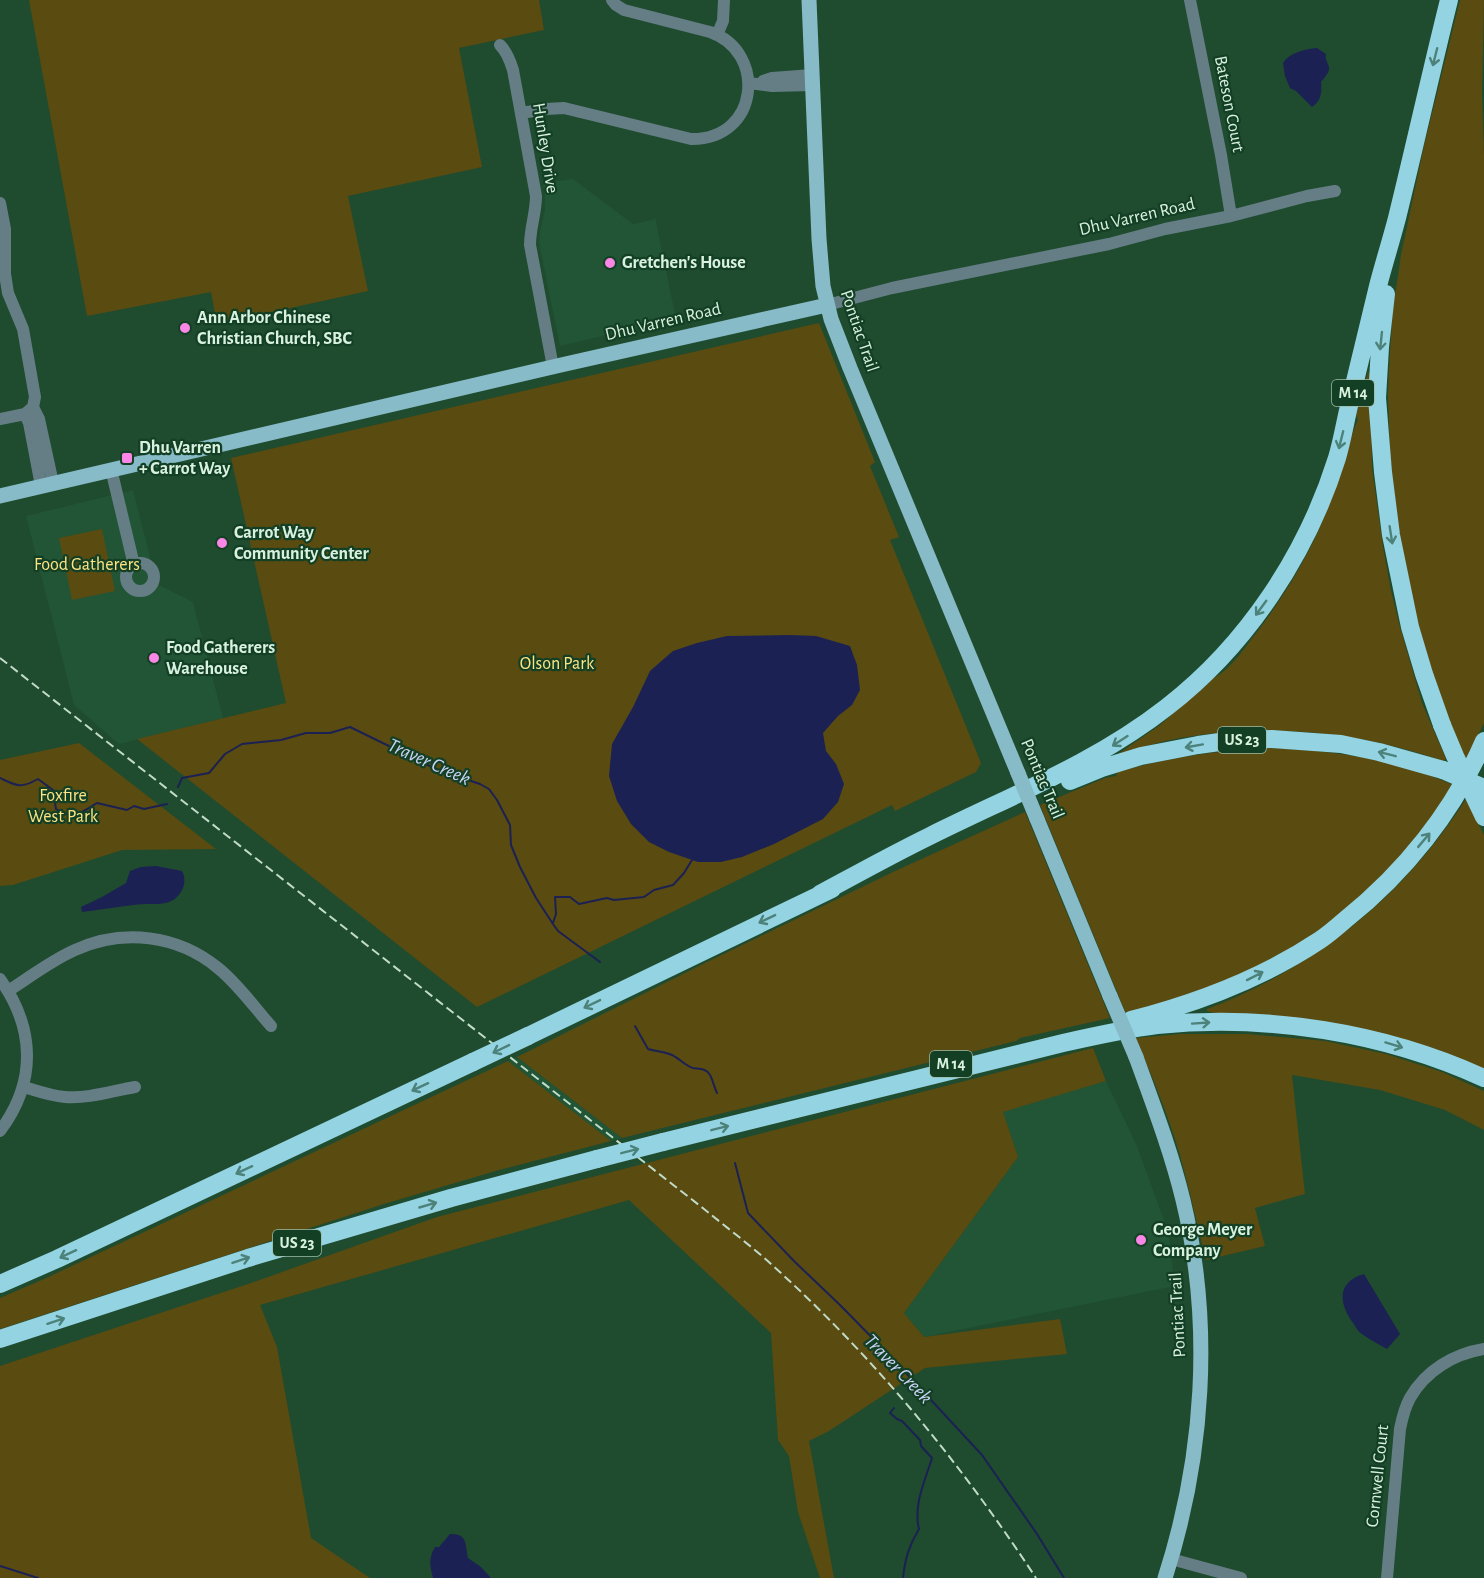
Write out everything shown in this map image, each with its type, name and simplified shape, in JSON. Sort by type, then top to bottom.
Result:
[{"type":"highway","name":"M 14","points":[[820,894],[930,836],[1053,778],[1121,741],[1168,707],[1203,676],[1235,643],[1282,578],[1321,501],[1337,457],[1449,0]]},
{"type":"highway","points":[[1396,221],[1380,347],[1377,398],[1391,535],[1408,616],[1424,674],[1455,756],[1484,817]]},
{"type":"highway","name":"US 23","points":[[0,1284],[473,1062],[820,894],[1102,768],[1153,753],[1198,745],[1234,740],[1272,739],[1341,744],[1379,752],[1443,770],[1484,788]]},
{"type":"highway","name":"M 14","points":[[805,1106],[910,1075],[1151,1014],[1238,985],[1276,966],[1321,940],[1394,876],[1451,803],[1484,741]]},
{"type":"highway","name":"US 23","points":[[0,1339],[248,1258],[451,1198],[805,1106],[1101,1034],[1159,1025],[1213,1022],[1294,1026],[1333,1031],[1388,1043],[1458,1066],[1484,1078]]},
{"type":"main road","name":"Pontiac Trail","points":[[809,0],[819,239],[827,305],[843,351],[1136,1057],[1165,1138],[1183,1201],[1199,1308],[1199,1399],[1191,1473],[1183,1514],[1165,1578]]},
{"type":"main road","name":"Dhu Varren Road","points":[[0,496],[827,305]]},
{"type":"street","points":[[521,113],[564,108],[691,139],[709,138],[724,131],[738,118],[744,109],[752,83],[736,51],[729,43],[717,34],[632,13],[616,5],[612,0]]},
{"type":"street","points":[[717,34],[723,21],[724,0]]},
{"type":"street","name":"Bateson Court","points":[[1190,0],[1231,216]]},
{"type":"street","name":"Hunley Drive","points":[[500,45],[510,59],[513,70],[536,196],[530,245],[553,367]]},
{"type":"street","points":[[752,83],[772,86],[812,80]]},
{"type":"street","name":"Dhu Varren Road","points":[[827,305],[892,288],[1109,244],[1165,229],[1335,191]]},
{"type":"street","points":[[0,204],[5,230],[5,274],[8,293],[23,329],[35,397],[29,410],[29,423],[38,440],[47,485]]},
{"type":"street","points":[[0,419],[29,410]]},
{"type":"street","points":[[111,470],[134,565]]},
{"type":"street","points":[[8,991],[67,953],[86,945],[117,938],[147,937],[183,946],[219,968],[271,1026]]},
{"type":"street","points":[[0,979],[20,1016],[26,1037],[27,1060],[24,1087],[9,1119],[0,1131]]},
{"type":"street","points":[[24,1087],[49,1095],[74,1098],[135,1087]]},
{"type":"street","name":"Cornwell Court","points":[[1387,1578],[1400,1430],[1406,1407],[1425,1378],[1440,1366],[1455,1357],[1484,1349]]},
{"type":"street","points":[[1171,1559],[1241,1578]]},
{"type":"shaded area","points":[[1317,48],[1326,54],[1329,69],[1321,82],[1319,99],[1312,107],[1290,88],[1283,63],[1298,52]]},
{"type":"shaded area","points":[[573,179],[633,224],[652,220],[655,217],[676,319],[560,346],[539,243],[545,210],[543,183]]},
{"type":"shaded area","points":[[133,490],[157,584],[193,602],[223,718],[119,744],[74,705],[26,516]]},
{"type":"shaded area","points":[[727,636],[816,636],[850,646],[857,665],[860,690],[852,705],[838,716],[823,733],[826,751],[836,764],[844,784],[838,802],[823,819],[774,844],[742,857],[721,862],[698,862],[649,842],[631,824],[617,801],[609,776],[612,744],[650,671],[673,651],[697,643]]},
{"type":"shaded area","points":[[156,866],[182,871],[184,886],[179,895],[171,901],[162,904],[137,904],[82,912],[81,907],[126,883],[130,871],[141,867]]},
{"type":"shaded area","points":[[517,1057],[622,1138],[611,1141],[508,1061]]},
{"type":"shaded area","points":[[1106,1081],[1137,1146],[1168,1231],[1175,1286],[924,1337],[904,1313],[1018,1157],[1002,1112]]},
{"type":"shaded area","points":[[1364,1274],[1400,1334],[1387,1349],[1359,1332],[1345,1308],[1343,1294],[1348,1282]]},
{"type":"shaded area","points":[[450,1534],[463,1538],[468,1558],[491,1578],[433,1578],[431,1555],[435,1547],[439,1547]]},
{"type":"green space","points":[[29,0],[539,0],[544,30],[459,48],[482,167],[348,196],[368,291],[217,324],[211,292],[87,316]]},
{"type":"green space","points":[[1460,0],[1484,0],[1482,93],[1484,154],[1484,723],[1466,760],[1445,712],[1420,635],[1398,528],[1390,454],[1388,396],[1393,309],[1401,255],[1424,146]]},
{"type":"green space","name":"Olson Park","points":[[819,323],[875,462],[870,466],[899,537],[890,540],[981,763],[976,772],[895,811],[892,805],[477,1007],[137,739],[286,703],[231,458]]},
{"type":"green space","points":[[1368,372],[1372,468],[1391,591],[1422,703],[1446,759],[1444,761],[1380,743],[1347,737],[1280,731],[1213,733],[1157,743],[1118,754],[1160,725],[1229,666],[1261,627],[1282,596],[1310,548],[1330,503],[1358,419],[1356,415]]},
{"type":"green space","name":"Food Gatherers","points":[[102,529],[115,591],[72,600],[59,538]]},
{"type":"green space","name":"Foxfire West Park","points":[[79,743],[216,849],[122,850],[13,885],[0,886],[0,760]]},
{"type":"green space","points":[[1272,748],[1318,751],[1364,758],[1409,769],[1453,785],[1439,808],[1395,863],[1336,919],[1282,954],[1222,984],[1126,1014],[1040,805],[1105,778],[1116,776],[1118,772],[1156,762],[1233,750]]},
{"type":"green space","points":[[1466,799],[1484,835],[1484,1069],[1242,1014],[1207,1011],[1284,973],[1353,925],[1385,898],[1414,867]]},
{"type":"green space","points":[[1025,812],[1110,1018],[1020,1038],[1016,1041],[622,1138],[517,1057],[895,871]]},
{"type":"green space","points":[[1180,1034],[1247,1034],[1325,1041],[1386,1054],[1442,1072],[1484,1091],[1484,1130],[1445,1110],[1380,1090],[1292,1075],[1305,1194],[1255,1208],[1265,1246],[1206,1260],[1176,1142],[1136,1038]]},
{"type":"green space","points":[[1093,1048],[1106,1081],[1003,1112],[1018,1157],[904,1313],[924,1337],[1060,1319],[1067,1354],[925,1368],[829,1431],[809,1441],[834,1578],[820,1578],[798,1512],[789,1456],[778,1440],[771,1333],[629,1200],[260,1305],[277,1347],[311,1538],[370,1578],[0,1578],[0,1366],[251,1283],[437,1217]]},
{"type":"green space","points":[[508,1061],[611,1141],[499,1170],[384,1204],[0,1329],[0,1298]]},
{"type":"waterway","name":"Traver Creek","points":[[178,787],[182,778],[209,773],[225,754],[242,744],[281,740],[306,733],[330,733],[350,727],[438,770],[489,789],[510,825],[511,845],[536,898],[558,931],[600,962]]},
{"type":"waterway","name":"Traver Creek","points":[[0,778],[19,785],[38,779],[53,790],[56,809],[72,815],[97,803],[127,810],[134,806],[144,809],[167,804]]},
{"type":"waterway","points":[[553,923],[556,914],[555,897],[570,897],[579,904],[607,898],[614,900],[644,897],[654,890],[673,885],[692,860]]},
{"type":"waterway","name":"Traver Creek","points":[[635,1026],[648,1049],[672,1055],[690,1067],[706,1071],[711,1076],[717,1093]]},
{"type":"waterway","name":"Traver Creek","points":[[735,1163],[748,1213],[893,1359],[982,1455],[1037,1534],[1064,1578]]},
{"type":"waterway","points":[[894,1408],[890,1413],[902,1421],[920,1440],[921,1446],[932,1458],[919,1502],[919,1529],[908,1552],[903,1578]]},
{"type":"waterway","points":[[0,1566],[38,1578]]},
{"type":"railway","points":[[0,658],[704,1209],[771,1264],[845,1336],[914,1412],[977,1493],[1036,1578]]},
{"type":"place","name":"Gretchen's House","points":[[610,263]]},
{"type":"place","name":"Ann Arbor Chinese Christian Church, SBC","points":[[185,328]]},
{"type":"place","name":"Dhu Varren + Carrot Way","points":[[127,458]]},
{"type":"place","name":"Carrot Way Community Center","points":[[222,543]]},
{"type":"place","name":"Food Gatherers Warehouse","points":[[154,658]]},
{"type":"place","name":"George Meyer Company","points":[[1141,1240]]}]
